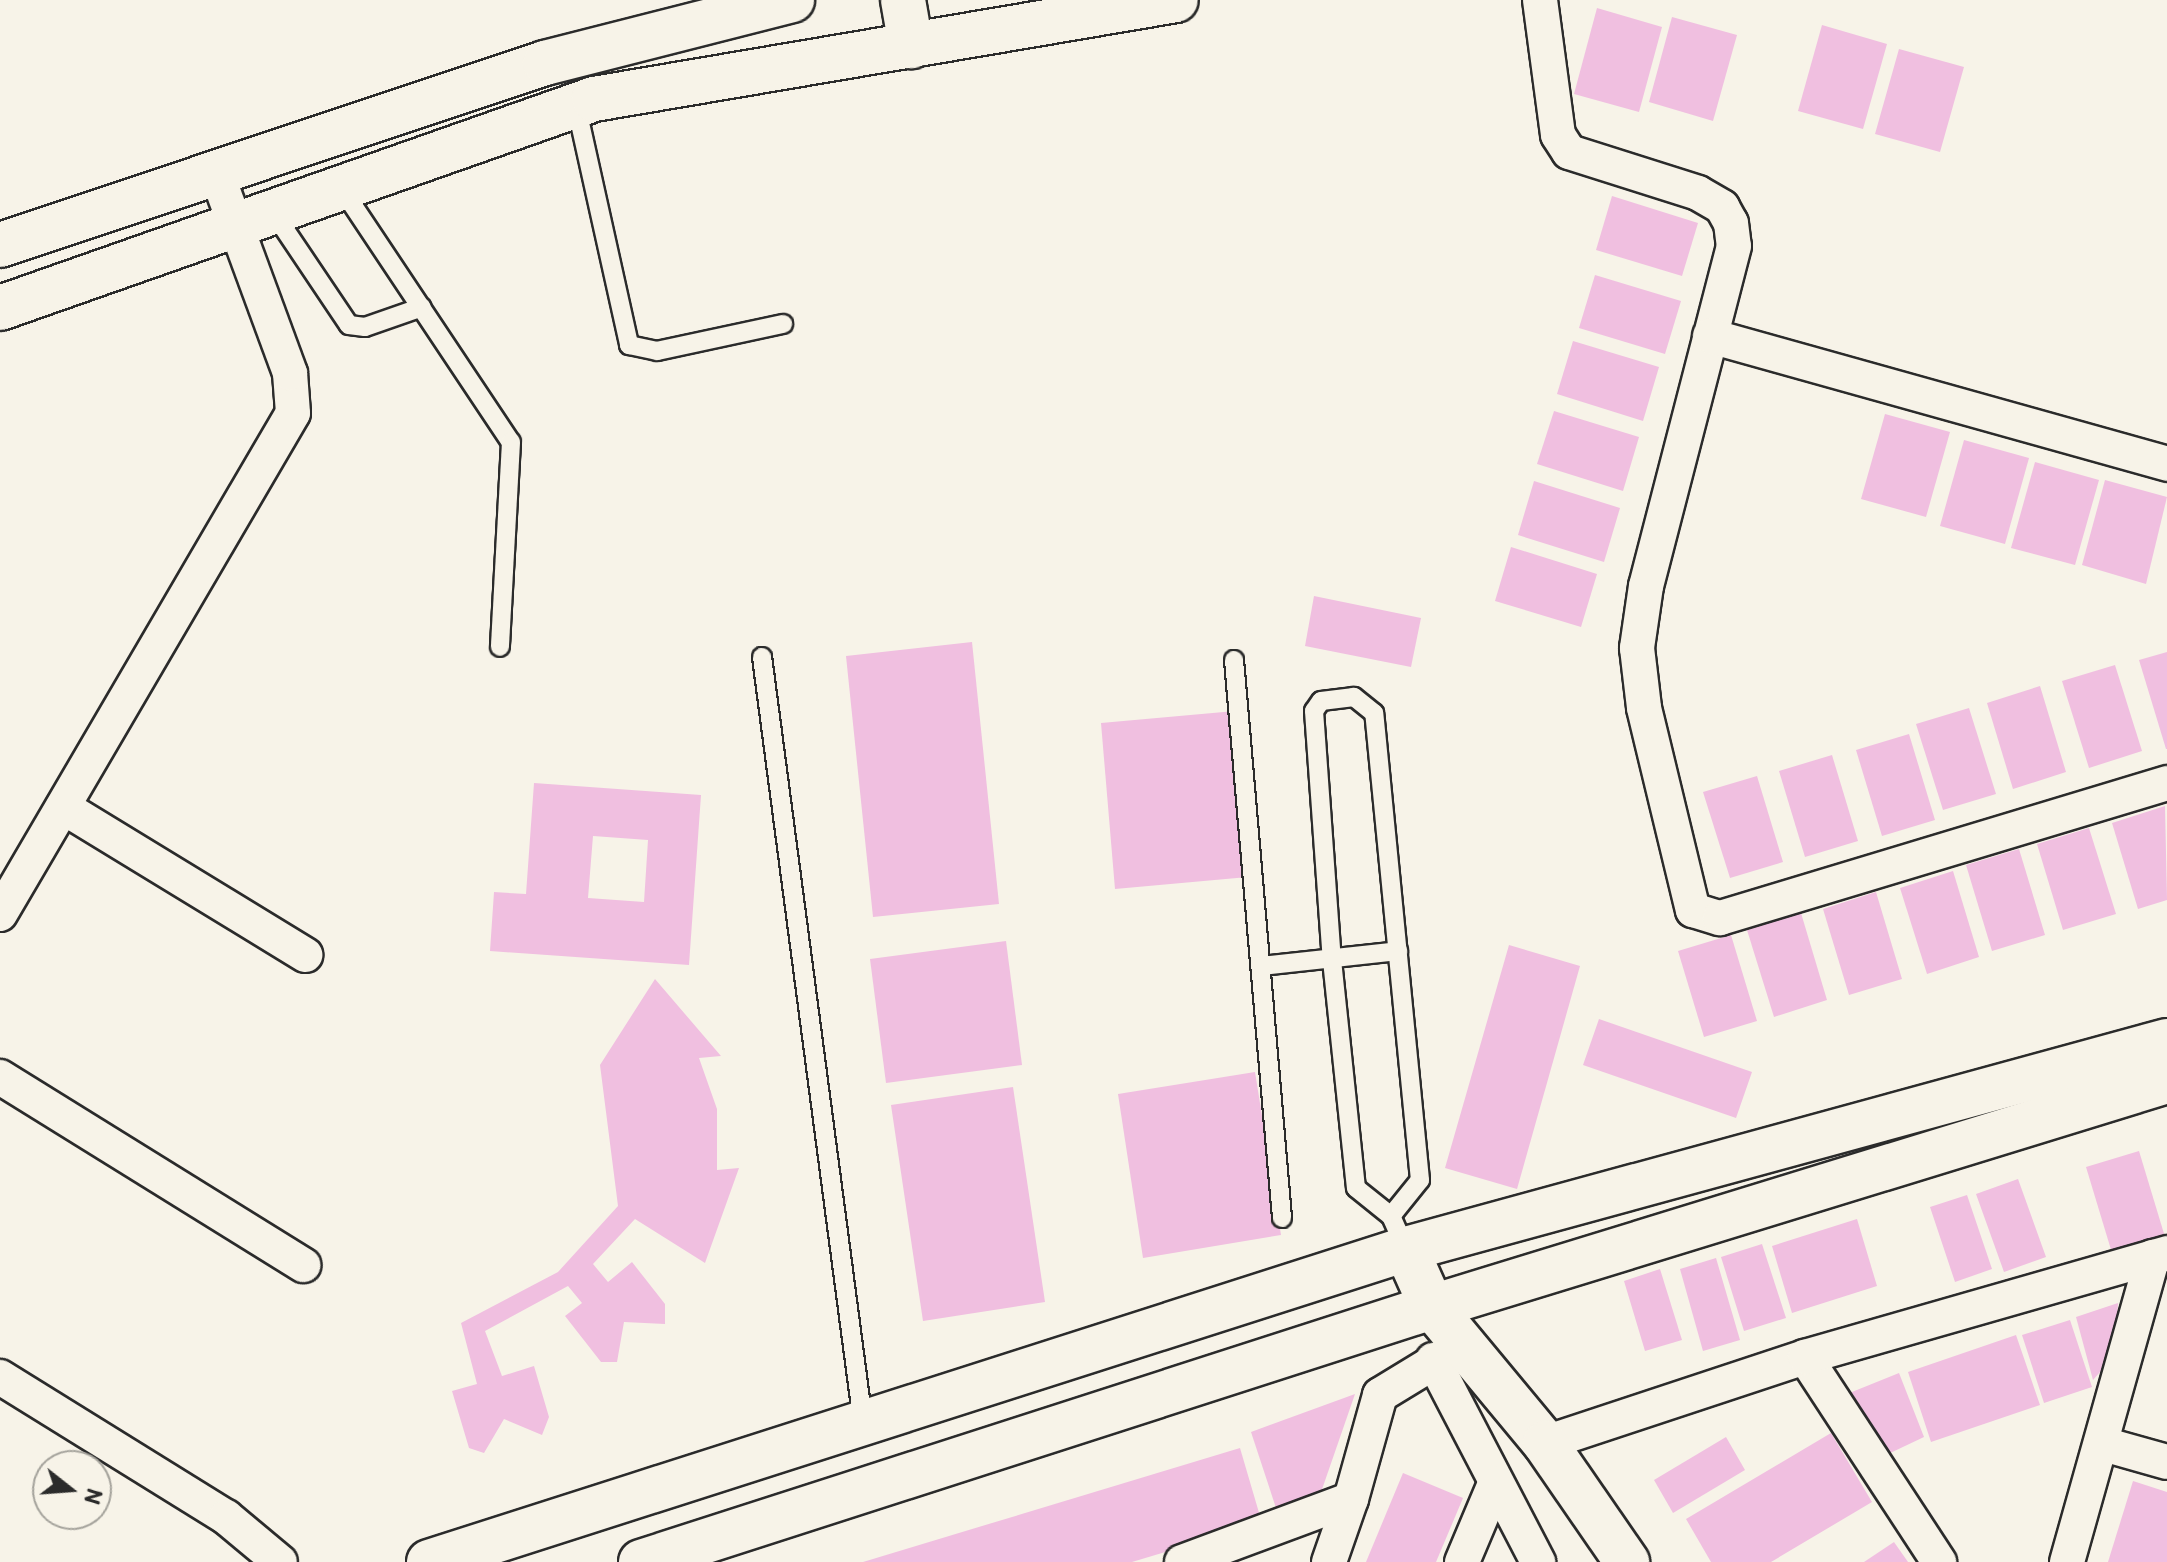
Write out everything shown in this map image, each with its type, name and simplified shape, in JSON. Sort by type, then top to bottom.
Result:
[{"type":"street","points":[[0,245],[215,169],[606,47],[792,0]]},
{"type":"street","points":[[903,0],[911,46]]},
{"type":"street","points":[[0,308],[252,216],[576,105],[619,95],[1176,0]]},
{"type":"street","points":[[1540,0],[1558,135],[1569,152],[1698,193],[1722,207],[1731,223],[1734,246],[1646,586],[1637,648],[1644,708],[1693,910],[1720,918],[2167,783]]},
{"type":"street","points":[[606,47],[619,95]]},
{"type":"street","points":[[0,914],[293,413],[290,373],[252,216],[215,169]]},
{"type":"street","points":[[1710,336],[2167,464]]},
{"type":"street","points":[[63,807],[305,955]]},
{"type":"street","points":[[429,1562],[863,1425],[1398,1233],[2167,1041]]},
{"type":"street","points":[[0,1077],[303,1265]]},
{"type":"street","points":[[641,1562],[1432,1307],[2167,1081]]},
{"type":"street","points":[[1398,1233],[1432,1307],[1495,1484],[1538,1562]]},
{"type":"street","points":[[1545,1443],[1805,1357],[2160,1255]]},
{"type":"street","points":[[2067,1562],[2160,1255]]},
{"type":"street","points":[[1449,1352],[1545,1443],[1627,1562]]},
{"type":"street","points":[[1329,1562],[1351,1499],[1380,1395],[1449,1352]]},
{"type":"street","points":[[1805,1357],[1939,1562]]},
{"type":"street","points":[[0,1377],[226,1517],[280,1562]]},
{"type":"street","points":[[2103,1444],[2167,1462]]},
{"type":"street","points":[[1462,1562],[1495,1484]]},
{"type":"street","points":[[1182,1562],[1351,1499]]},
{"type":"lane","points":[[576,105],[629,345],[657,351],[783,324]]},
{"type":"lane","points":[[341,187],[511,442],[500,647]]},
{"type":"lane","points":[[252,216],[349,325],[365,327],[422,307]]},
{"type":"lane","points":[[762,657],[863,1425]]},
{"type":"lane","points":[[1234,660],[1282,1218]]},
{"type":"lane","points":[[1354,697],[1374,713],[1420,1180],[1398,1233],[1356,1188],[1332,960],[1314,711],[1321,701],[1354,697]]},
{"type":"lane","points":[[1261,966],[1398,951]]},
{"type":"building","points":[[1597,8],[1662,27],[1639,112],[1574,94]]},
{"type":"building","points":[[1672,17],[1737,35],[1713,121],[1649,102]]},
{"type":"building","points":[[1822,25],[1887,44],[1863,129],[1798,111]]},
{"type":"building","points":[[1899,49],[1964,67],[1940,152],[1875,134]]},
{"type":"building","points":[[1612,196],[1698,223],[1682,276],[1596,250]]},
{"type":"building","points":[[1595,275],[1681,301],[1665,354],[1579,328]]},
{"type":"building","points":[[1573,341],[1659,367],[1643,421],[1557,394]]},
{"type":"building","points":[[1554,411],[1639,437],[1623,491],[1537,464]]},
{"type":"building","points":[[1885,414],[1950,432],[1926,517],[1861,499]]},
{"type":"building","points":[[1964,440],[2029,458],[2005,544],[1940,526]]},
{"type":"building","points":[[2035,462],[2099,480],[2075,565],[2011,548]]},
{"type":"building","points":[[2105,480],[2167,497],[2146,584],[2082,565]]},
{"type":"building","points":[[1534,481],[1620,508],[1604,562],[1518,535]]},
{"type":"building","points":[[1511,547],[1597,574],[1581,627],[1495,601]]},
{"type":"building","points":[[1314,596],[1421,618],[1411,667],[1305,646]]},
{"type":"building","points":[[972,642],[999,904],[873,917],[846,656]]},
{"type":"building","points":[[2167,652],[2167,749],[2166,749],[2139,660]]},
{"type":"building","points":[[2115,665],[2142,751],[2089,768],[2062,681]]},
{"type":"building","points":[[2040,686],[2066,772],[2013,789],[1987,703]]},
{"type":"building","points":[[1969,708],[1996,794],[1943,810],[1916,724]]},
{"type":"building","points":[[1235,711],[1248,877],[1115,889],[1101,723]]},
{"type":"building","points":[[1909,734],[1935,820],[1882,836],[1856,750]]},
{"type":"building","points":[[1832,755],[1858,841],[1805,857],[1779,771]]},
{"type":"building","points":[[1757,776],[1783,862],[1730,878],[1703,792]]},
{"type":"building","points":[[534,783],[701,795],[689,965],[490,951],[494,892],[526,894]],"holes":[[[593,836],[648,840],[644,902],[588,898]]]},
{"type":"building","points":[[2165,806],[2167,900],[2138,909],[2112,823]]},
{"type":"building","points":[[2089,828],[2116,914],[2063,930],[2037,844]]},
{"type":"building","points":[[2019,849],[2045,935],[1992,951],[1966,865]]},
{"type":"building","points":[[1953,871],[1979,957],[1927,974],[1900,888]]},
{"type":"building","points":[[1876,892],[1902,979],[1849,995],[1823,909]]},
{"type":"building","points":[[1801,913],[1827,1000],[1774,1017],[1747,930]]},
{"type":"building","points":[[1731,935],[1757,1021],[1704,1037],[1678,951]]},
{"type":"building","points":[[1006,941],[1022,1065],[886,1083],[870,959]]},
{"type":"building","points":[[1509,945],[1580,966],[1517,1189],[1445,1168]]},
{"type":"building","points":[[655,979],[721,1056],[699,1058],[717,1109],[717,1170],[739,1168],[705,1263],[635,1219],[593,1264],[608,1282],[632,1262],[665,1304],[665,1324],[624,1322],[617,1362],[601,1362],[565,1316],[582,1303],[568,1286],[485,1331],[502,1376],[534,1366],[549,1417],[542,1435],[504,1419],[484,1453],[469,1448],[452,1391],[477,1384],[461,1323],[558,1272],[618,1206],[600,1065]]},
{"type":"building","points":[[1599,1019],[1752,1072],[1736,1118],[1583,1065]]},
{"type":"building","points":[[1255,1072],[1281,1235],[1143,1258],[1118,1094]]},
{"type":"building","points":[[1013,1087],[1045,1302],[923,1321],[891,1105]]},
{"type":"building","points":[[2139,1151],[2165,1237],[2112,1253],[2086,1167]]},
{"type":"building","points":[[2018,1179],[2046,1257],[2004,1272],[1976,1194]]},
{"type":"building","points":[[1967,1195],[1992,1269],[1955,1282],[1930,1207]]},
{"type":"building","points":[[1857,1219],[1877,1286],[1792,1313],[1772,1246]]},
{"type":"building","points":[[1762,1244],[1786,1318],[1744,1331],[1721,1257]]},
{"type":"building","points":[[1716,1258],[1740,1340],[1703,1351],[1680,1269]]},
{"type":"building","points":[[1660,1269],[1682,1340],[1645,1351],[1624,1281]]},
{"type":"building","points":[[2118,1303],[2115,1355],[2093,1380],[2076,1317]]},
{"type":"building","points":[[2070,1320],[2092,1387],[2044,1403],[2022,1335]]},
{"type":"building","points":[[2016,1335],[2040,1405],[1931,1442],[1908,1372]]},
{"type":"building","points":[[1899,1373],[1924,1437],[1886,1455],[1847,1394]]},
{"type":"building","points":[[1355,1394],[1319,1498],[1276,1508],[1251,1432]]},
{"type":"building","points":[[1831,1433],[1872,1502],[1771,1562],[1711,1562],[1686,1519]]},
{"type":"building","points":[[1726,1437],[1745,1470],[1673,1513],[1654,1480]]},
{"type":"building","points":[[1240,1448],[1262,1523],[1132,1562],[863,1562]]},
{"type":"building","points":[[1403,1473],[1463,1498],[1436,1562],[1366,1562]]},
{"type":"building","points":[[2133,1481],[2167,1492],[2167,1562],[2108,1562]]},
{"type":"building","points":[[1894,1542],[1908,1562],[1864,1562]]}]
